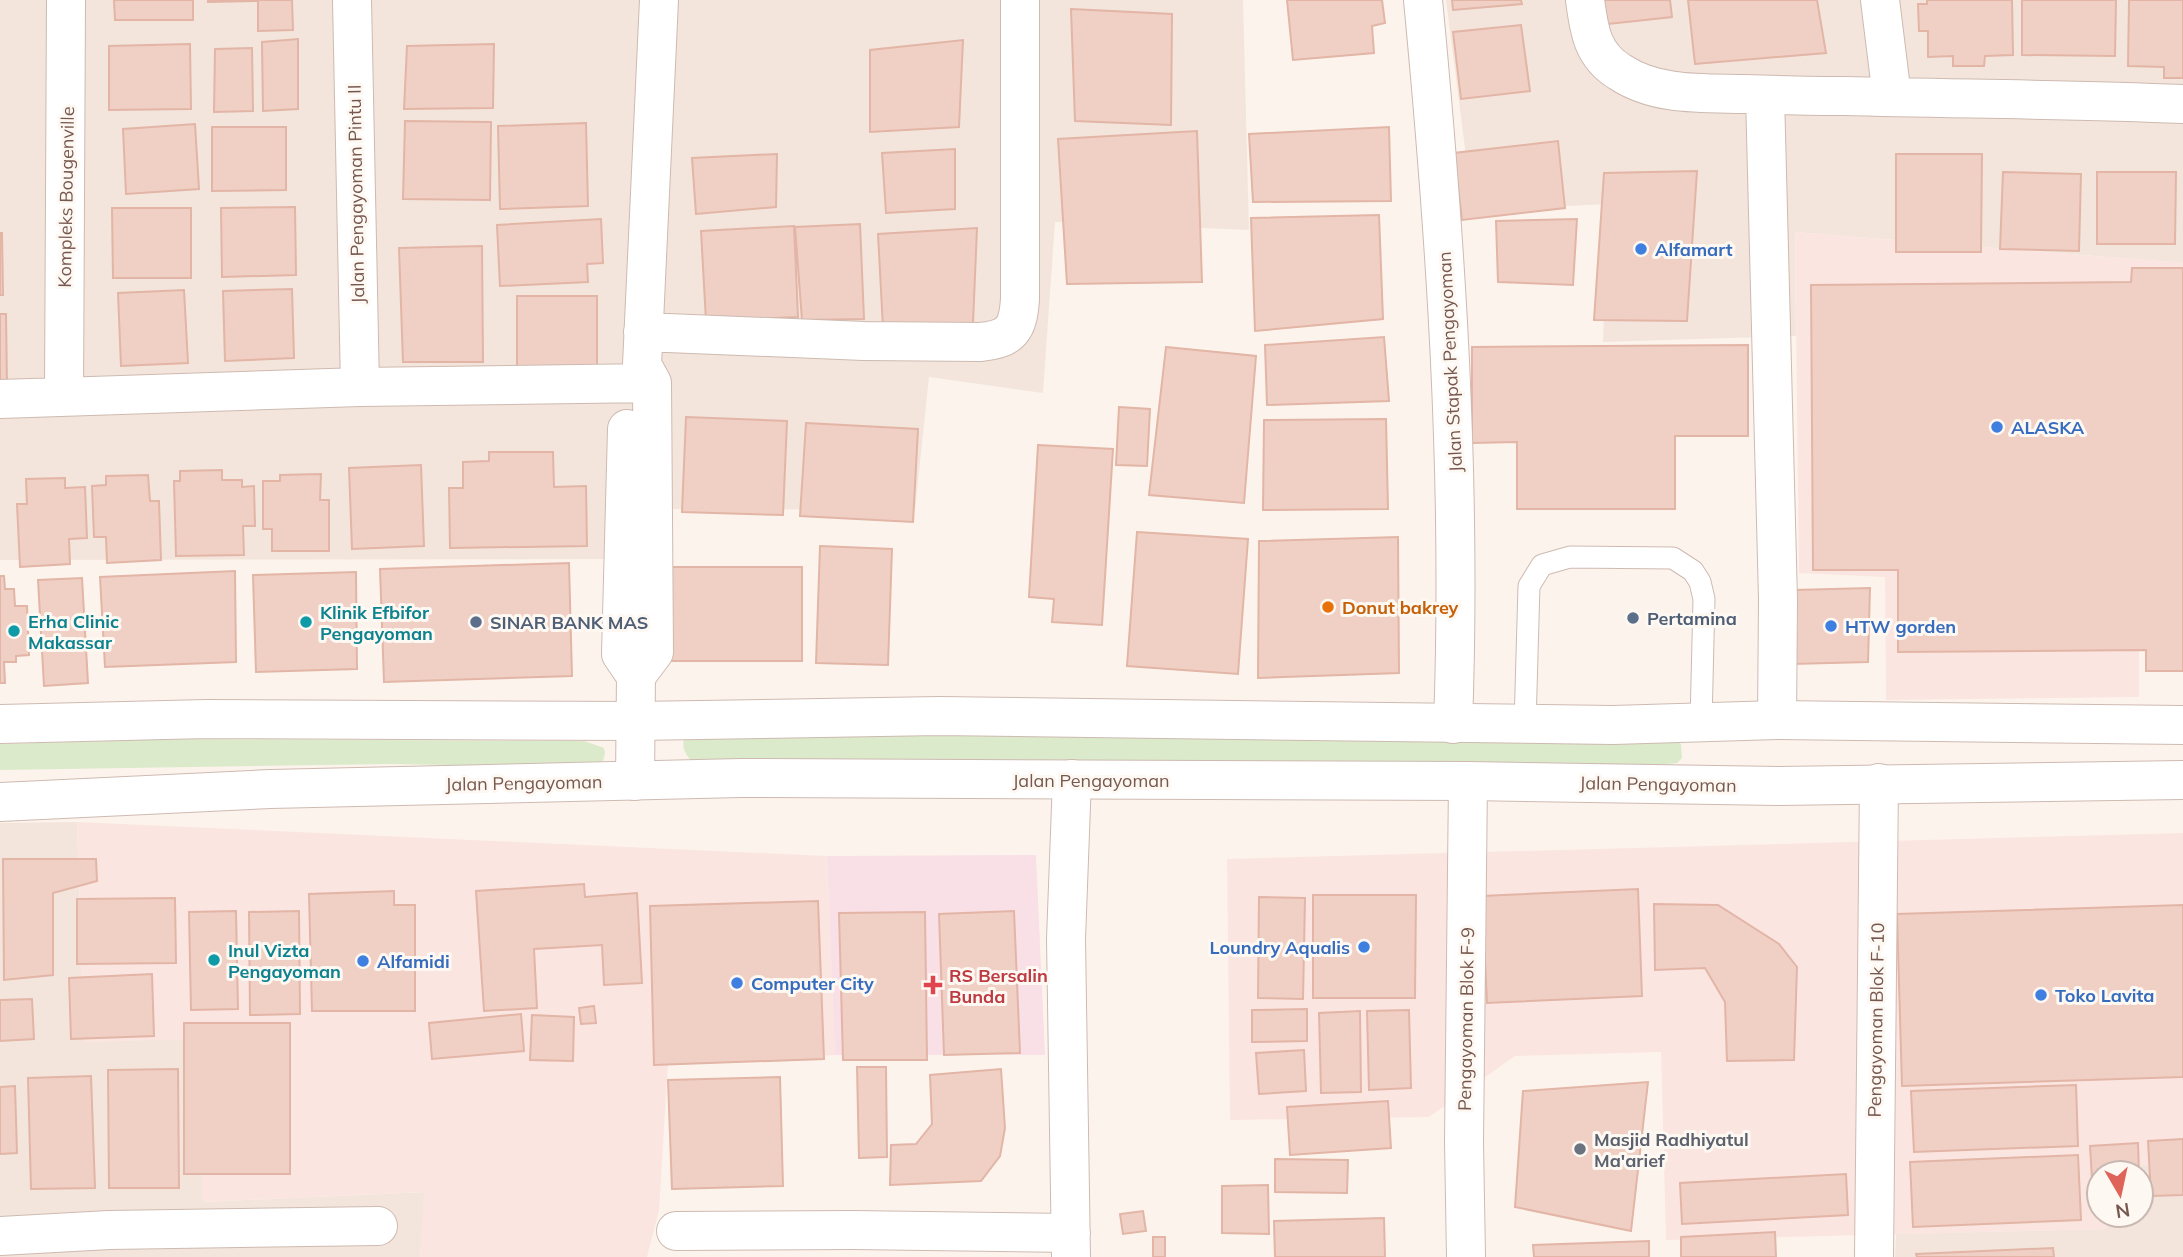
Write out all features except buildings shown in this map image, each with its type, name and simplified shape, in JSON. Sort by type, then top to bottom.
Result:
[{"type":"street","name":"Kompleks Bougenville","points":[[64,395],[66,0]]},
{"type":"street","name":"Jalan Pengayoman Pintu II","points":[[352,0],[360,387]]},
{"type":"street","points":[[635,781],[636,676],[654,652],[642,366],[659,0]]},
{"type":"street","points":[[0,399],[360,387],[642,366],[864,341],[998,340],[1013,331],[1019,318],[1020,0]]},
{"type":"street","name":"Jalan Stapak Pengayoman","points":[[1423,0],[1442,206],[1456,478],[1457,583],[1453,724]]},
{"type":"street","points":[[1585,0],[1592,43],[1602,59],[1639,82],[1672,90],[1765,95],[2183,104]]},
{"type":"street","points":[[1880,0],[1892,97]]},
{"type":"street","points":[[1765,95],[1778,600],[1777,720]]},
{"type":"street","points":[[0,724],[207,719],[635,721],[939,716],[1525,725],[1777,720],[2183,725]]},
{"type":"street","name":"Jalan Pengayoman","points":[[0,802],[270,789],[741,778],[1468,781],[1779,786],[2183,780]]},
{"type":"street","points":[[676,1231],[852,1230],[1071,1245],[1066,939],[1072,779]]},
{"type":"street","name":"Pengayoman Blok F-9","points":[[1466,1257],[1464,1142],[1468,781]]},
{"type":"street","name":"Pengayoman Blok F-10","points":[[1874,1257],[1879,783]]},
{"type":"street","points":[[0,1236],[109,1230],[378,1226]]},
{"type":"lane","points":[[1525,725],[1529,586],[1542,565],[1570,557],[1673,558],[1693,571],[1700,582],[1704,599],[1701,722]]},
{"type":"shaded area","points":[[0,0],[1243,0],[1249,230],[1055,222],[1043,393],[929,377],[915,510],[671,509],[659,559],[0,560]]},
{"type":"shaded area","points":[[1446,0],[2183,0],[2183,263],[1795,232],[1796,336],[1603,342],[1608,204],[1473,211]]},
{"type":"shaded area","name":"ALASKA","points":[[1795,232],[2183,263],[2183,566],[2139,565],[2139,697],[1886,700],[1885,577],[1799,573]]},
{"type":"shaded area","points":[[77,822],[84,1042],[205,1038],[203,1202],[425,1192],[420,1257],[0,1257],[0,823]]},
{"type":"shaded area","points":[[77,822],[827,856],[835,1055],[668,1063],[659,1211],[647,1257],[420,1257],[424,1192],[202,1202],[205,1039],[84,1042]]},
{"type":"shaded area","points":[[2183,833],[2183,1164],[2155,1165],[2155,1159],[2085,1159],[2085,1229],[2107,1229],[1666,1240],[1661,1052],[1515,1056],[1429,1117],[1230,1120],[1227,859]]},
{"type":"shaded area","points":[[1036,855],[1045,1055],[835,1055],[827,856]]},
{"type":"shaded area","points":[[2183,1164],[2183,1257],[1895,1257],[1896,1234],[2155,1229],[2155,1165]]},
{"type":"green space","points":[[686,733],[1677,741],[1681,744],[1682,758],[1677,763],[1667,764],[692,762],[684,748]]},
{"type":"green space","points":[[180,739],[584,741],[604,748],[605,753],[602,765],[577,767],[388,764],[0,770],[0,744]]},
{"type":"place","name":"Alfamart","points":[[1641,249]]},
{"type":"place","name":"ALASKA","points":[[1997,427]]},
{"type":"place","name":"Donut bakrey","points":[[1328,607]]},
{"type":"place","name":"Pertamina","points":[[1633,618]]},
{"type":"place","name":"Klinik Efbifor Pengayoman","points":[[306,622]]},
{"type":"place","name":"SINAR BANK MAS","points":[[476,622]]},
{"type":"place","name":"HTW gorden","points":[[1831,626]]},
{"type":"place","name":"Erha Clinic Makassar","points":[[14,631]]},
{"type":"place","name":"Loundry Aqualis","points":[[1364,947]]},
{"type":"place","name":"Inul Vizta Pengayoman","points":[[214,960]]},
{"type":"place","name":"Alfamidi","points":[[363,961]]},
{"type":"place","name":"Computer City","points":[[737,983]]},
{"type":"place","name":"RS Bersalin Bunda","points":[[933,985]]},
{"type":"place","name":"Toko Lavita","points":[[2041,995]]},
{"type":"place","name":"Masjid Radhiyatul Ma'arief","points":[[1580,1149]]}]
